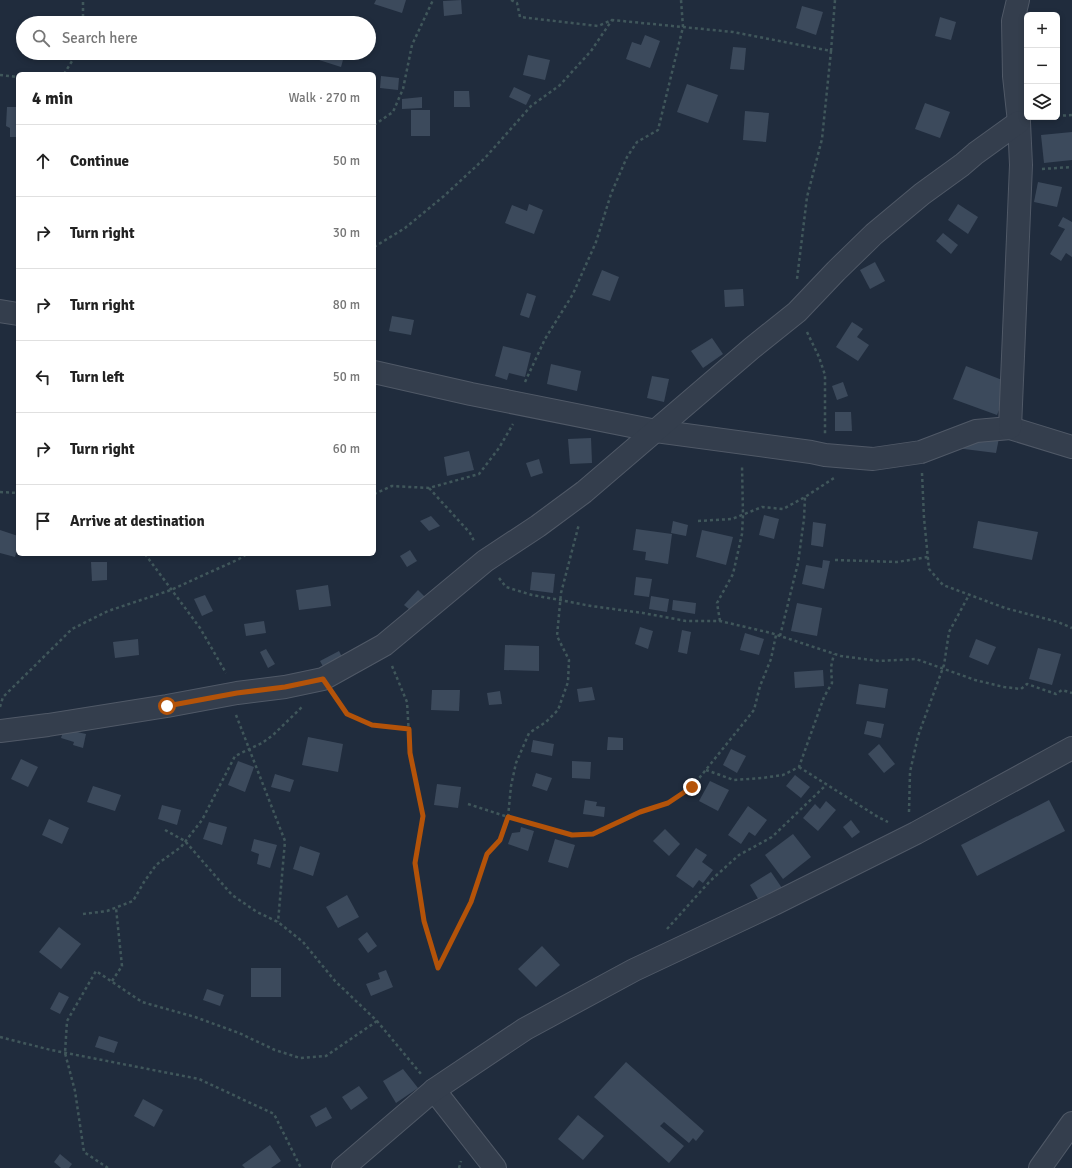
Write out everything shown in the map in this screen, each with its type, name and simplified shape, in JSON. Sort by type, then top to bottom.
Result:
[{"type":"street","points":[[1010,428],[1021,166],[1014,76],[1013,21],[1018,0]]},
{"type":"street","points":[[0,731],[167,706],[237,693],[285,687],[323,679],[384,645],[485,561],[538,526],[584,492],[752,348],[798,312],[836,271],[874,234],[922,194],[1018,122]]},
{"type":"street","points":[[0,311],[16,314]]},
{"type":"street","points":[[376,372],[471,394],[656,431],[825,455],[872,459],[921,452],[976,431],[1010,428],[1072,447]]},
{"type":"street","points":[[343,1168],[434,1090],[525,1029],[634,970],[774,904],[916,833],[1072,748]]},
{"type":"street","points":[[434,1090],[495,1168]]},
{"type":"street","points":[[1040,1168],[1072,1123]]},
{"type":"path","points":[[83,0],[83,16]]},
{"type":"path","points":[[376,124],[393,112],[403,89],[412,46],[433,0]]},
{"type":"path","points":[[511,0],[517,1],[520,17],[598,26],[612,20],[733,32],[831,51]]},
{"type":"path","points":[[376,493],[392,486],[429,488],[479,474],[499,448],[513,423],[513,402],[524,385],[545,339],[573,294],[596,242],[611,194],[627,157],[637,142],[658,130],[683,27],[681,0]]},
{"type":"path","points":[[833,479],[825,455],[825,375],[819,357],[798,312],[796,291],[807,197],[822,138],[835,0]]},
{"type":"path","points":[[376,246],[405,228],[444,196],[485,158],[531,106],[560,85],[590,51],[612,20]]},
{"type":"path","points":[[65,72],[73,60]]},
{"type":"path","points":[[0,75],[16,77]]},
{"type":"path","points":[[1060,116],[1072,115]]},
{"type":"path","points":[[720,621],[717,603],[733,574],[742,534],[742,443]]},
{"type":"path","points":[[921,452],[924,518],[929,569],[943,585],[1005,608],[1058,622],[1072,628]]},
{"type":"path","points":[[698,520],[732,519],[762,507],[783,509],[840,475]]},
{"type":"path","points":[[0,492],[16,493]]},
{"type":"path","points":[[384,645],[407,702],[410,753],[423,816],[415,863],[424,921],[438,968],[471,902],[487,854],[500,840],[508,817],[511,786],[516,763],[529,733],[546,722],[558,710],[568,682],[570,660],[557,636],[560,600],[581,518],[584,492]]},
{"type":"path","points":[[780,636],[798,563],[804,519],[805,497]]},
{"type":"path","points":[[146,556],[200,628],[237,693],[233,707],[285,841],[278,922]]},
{"type":"path","points":[[0,707],[3,696],[72,629],[108,611],[171,590],[244,556]]},
{"type":"path","points":[[835,560],[898,562],[928,557]]},
{"type":"path","points":[[916,833],[909,813],[910,772],[918,736],[943,669],[949,632],[969,595]]},
{"type":"path","points":[[560,600],[686,621],[720,621],[780,636],[841,656],[879,661],[916,659],[975,680],[1004,687],[1021,689],[1027,684],[1056,694],[1062,690],[1072,693]]},
{"type":"path","points":[[468,804],[572,835],[593,834],[640,812],[668,803],[692,787],[754,710],[760,686],[771,659],[776,635]]},
{"type":"path","points":[[706,770],[734,780],[783,775],[799,768],[824,697],[832,683],[831,667],[834,654]]},
{"type":"path","points":[[83,914],[107,912],[133,901],[156,865],[181,847],[202,820],[235,756],[262,743],[273,735],[304,706],[323,679],[347,714],[372,725],[409,729]]},
{"type":"path","points":[[799,768],[878,817],[916,833]]},
{"type":"path","points":[[666,930],[710,881],[722,870],[740,855],[772,837],[826,785]]},
{"type":"path","points":[[165,830],[185,842],[232,895],[256,912],[278,922],[303,942],[335,981],[377,1021],[434,1090]]},
{"type":"path","points":[[112,981],[122,966],[116,908]]},
{"type":"path","points":[[108,1168],[84,1152],[75,1091],[65,1053],[67,1021],[96,971],[142,1002],[195,1017],[239,1033],[276,1050],[300,1058],[326,1056],[377,1021]]},
{"type":"path","points":[[0,1037],[65,1053],[199,1078],[274,1114],[301,1168]]},
{"type":"building","points":[[376,0],[406,0],[402,13],[374,4]]},
{"type":"building","points":[[461,0],[462,14],[444,16],[443,1]]},
{"type":"building","points":[[802,6],[823,12],[816,35],[796,28]]},
{"type":"building","points":[[940,17],[956,22],[951,40],[935,36]]},
{"type":"building","points":[[645,35],[660,41],[650,68],[626,59],[632,42],[641,45]]},
{"type":"building","points":[[1022,43],[1024,43],[1024,57]]},
{"type":"building","points":[[733,47],[746,48],[744,70],[730,69]]},
{"type":"building","points":[[528,55],[550,60],[545,80],[523,75]]},
{"type":"building","points":[[319,60],[343,60],[341,67]]},
{"type":"building","points":[[381,76],[399,78],[398,90],[380,88]]},
{"type":"building","points":[[687,84],[718,95],[708,123],[677,112]]},
{"type":"building","points":[[514,87],[531,95],[526,105],[509,97]]},
{"type":"building","points":[[454,91],[469,91],[470,107],[454,107]]},
{"type":"building","points":[[422,97],[422,108],[402,109],[402,99]]},
{"type":"building","points":[[925,103],[950,112],[940,138],[915,129]]},
{"type":"building","points":[[7,107],[16,107],[16,137],[10,137],[10,128],[6,126]]},
{"type":"building","points":[[411,110],[430,110],[430,136],[411,136]]},
{"type":"building","points":[[745,111],[769,113],[766,142],[743,140]]},
{"type":"building","points":[[1072,132],[1072,160],[1044,163],[1041,135]]},
{"type":"building","points":[[1038,182],[1062,187],[1057,207],[1034,202]]},
{"type":"building","points":[[529,204],[543,210],[534,234],[505,223],[512,205],[527,211]]},
{"type":"building","points":[[958,204],[978,217],[968,234],[948,220]]},
{"type":"building","points":[[1063,217],[1072,222],[1072,257],[1066,253],[1061,261],[1050,254],[1065,229],[1058,226]]},
{"type":"building","points":[[943,233],[958,245],[951,254],[936,241]]},
{"type":"building","points":[[875,262],[885,281],[870,289],[860,270]]},
{"type":"building","points":[[602,270],[619,277],[610,301],[592,295]]},
{"type":"building","points":[[743,289],[744,306],[725,307],[724,290]]},
{"type":"building","points":[[527,293],[536,296],[529,318],[520,315]]},
{"type":"building","points":[[392,316],[414,320],[411,335],[389,331]]},
{"type":"building","points":[[852,322],[863,329],[857,337],[869,345],[858,361],[836,347]]},
{"type":"building","points":[[712,338],[723,354],[703,368],[691,351]]},
{"type":"building","points":[[503,346],[531,353],[525,377],[509,373],[507,380],[495,376]]},
{"type":"building","points":[[551,364],[581,371],[577,391],[547,384]]},
{"type":"building","points":[[966,366],[1010,383],[997,415],[953,399]]},
{"type":"building","points":[[652,376],[669,379],[664,402],[647,398]]},
{"type":"building","points":[[843,382],[848,396],[837,400],[832,386]]},
{"type":"building","points":[[835,412],[851,412],[852,431],[835,431]]},
{"type":"building","points":[[958,432],[999,438],[996,453],[956,448]]},
{"type":"building","points":[[591,438],[592,463],[570,464],[568,439]]},
{"type":"building","points":[[469,451],[474,470],[447,476],[444,457]]},
{"type":"building","points":[[539,459],[543,473],[531,477],[526,463]]},
{"type":"building","points":[[764,515],[779,519],[774,539],[759,535]]},
{"type":"building","points":[[431,516],[440,526],[429,531],[420,521]]},
{"type":"building","points":[[673,521],[688,525],[686,536],[671,533]]},
{"type":"building","points":[[978,521],[1038,532],[1032,560],[973,548]]},
{"type":"building","points":[[813,522],[826,524],[823,547],[811,545]]},
{"type":"building","points":[[636,529],[672,534],[668,564],[645,560],[646,552],[633,550]]},
{"type":"building","points":[[0,530],[16,535],[15,557],[0,553]]},
{"type":"building","points":[[702,530],[733,537],[726,565],[696,557]]},
{"type":"building","points":[[410,550],[417,561],[407,567],[400,556]]},
{"type":"building","points":[[823,560],[830,561],[824,589],[802,584],[806,565],[822,568]]},
{"type":"building","points":[[91,562],[107,562],[107,580],[92,581]]},
{"type":"building","points":[[532,572],[555,574],[553,593],[530,590]]},
{"type":"building","points":[[636,577],[652,579],[649,597],[634,595]]},
{"type":"building","points":[[328,585],[331,606],[299,610],[296,590]]},
{"type":"building","points":[[418,590],[428,600],[415,614],[404,605]]},
{"type":"building","points":[[205,595],[213,611],[202,616],[194,599]]},
{"type":"building","points":[[651,596],[669,599],[667,612],[649,609]]},
{"type":"building","points":[[673,600],[696,603],[695,614],[672,610]]},
{"type":"building","points":[[797,603],[822,608],[817,636],[791,631]]},
{"type":"building","points":[[264,621],[266,633],[246,636],[244,624]]},
{"type":"building","points":[[640,627],[653,631],[648,649],[635,644]]},
{"type":"building","points":[[682,630],[691,632],[687,654],[678,652]]},
{"type":"building","points":[[745,633],[764,639],[759,655],[740,650]]},
{"type":"building","points":[[138,639],[139,655],[115,658],[113,642]]},
{"type":"building","points":[[976,639],[996,647],[988,665],[969,657]]},
{"type":"building","points":[[505,645],[539,646],[539,671],[504,670]]},
{"type":"building","points":[[1038,648],[1061,654],[1052,685],[1029,679]]},
{"type":"building","points":[[266,649],[275,664],[268,668],[260,652]]},
{"type":"building","points":[[339,651],[345,663],[326,672],[320,661]]},
{"type":"building","points":[[823,670],[824,686],[795,688],[794,672]]},
{"type":"building","points":[[859,684],[888,689],[885,708],[856,704]]},
{"type":"building","points":[[592,687],[595,700],[579,702],[577,689]]},
{"type":"building","points":[[432,690],[460,690],[459,711],[431,710]]},
{"type":"building","points":[[500,691],[502,704],[489,705],[487,693]]},
{"type":"building","points":[[867,721],[884,724],[881,738],[864,734]]},
{"type":"building","points":[[64,729],[86,734],[83,748],[73,745],[74,742],[61,738]]},
{"type":"building","points":[[308,737],[343,744],[338,772],[302,765]]},
{"type":"building","points":[[608,737],[623,738],[623,750],[607,750]]},
{"type":"building","points":[[533,740],[554,744],[552,756],[531,752]]},
{"type":"building","points":[[879,744],[895,764],[884,773],[868,754]]},
{"type":"building","points":[[731,749],[746,756],[737,773],[723,765]]},
{"type":"building","points":[[21,759],[38,767],[28,787],[11,779]]},
{"type":"building","points":[[238,761],[254,767],[245,792],[228,785]]},
{"type":"building","points":[[572,761],[591,762],[590,779],[572,778]]},
{"type":"building","points":[[536,773],[552,778],[547,791],[532,786]]},
{"type":"building","points":[[275,774],[294,780],[290,792],[271,787]]},
{"type":"building","points":[[795,775],[810,787],[801,798],[786,786]]},
{"type":"building","points":[[710,781],[729,790],[718,811],[699,801]]},
{"type":"building","points":[[437,784],[461,787],[458,808],[434,805]]},
{"type":"building","points":[[93,786],[121,795],[115,811],[87,802]]},
{"type":"building","points":[[585,800],[597,802],[596,806],[605,807],[604,817],[583,814]]},
{"type":"building","points":[[1049,800],[1065,831],[977,876],[961,845]]},
{"type":"building","points":[[826,801],[836,810],[818,831],[803,818],[815,804],[820,809]]},
{"type":"building","points":[[162,805],[181,810],[177,825],[158,819]]},
{"type":"building","points":[[748,806],[767,820],[755,836],[749,832],[741,844],[728,835]]},
{"type":"building","points":[[49,819],[69,828],[62,844],[42,835]]},
{"type":"building","points":[[851,820],[860,832],[852,838],[843,827]]},
{"type":"building","points":[[209,822],[227,827],[222,845],[203,839]]},
{"type":"building","points":[[521,827],[534,831],[528,851],[508,844],[512,833],[520,832]]},
{"type":"building","points":[[665,829],[680,844],[669,856],[653,841]]},
{"type":"building","points":[[793,834],[811,857],[783,879],[765,855]]},
{"type":"building","points":[[254,839],[277,845],[270,868],[257,864],[259,854],[251,851]]},
{"type":"building","points":[[555,839],[575,845],[568,868],[548,862]]},
{"type":"building","points":[[300,846],[320,853],[313,876],[293,869]]},
{"type":"building","points":[[696,848],[707,855],[702,862],[713,870],[703,883],[699,880],[693,888],[676,876]]},
{"type":"building","points":[[771,872],[782,888],[760,902],[750,885]]},
{"type":"building","points":[[347,895],[359,917],[338,928],[326,907]]},
{"type":"building","points":[[59,927],[81,944],[61,969],[39,952]]},
{"type":"building","points":[[367,932],[377,946],[368,953],[358,939]]},
{"type":"building","points":[[542,946],[560,965],[536,987],[518,969]]},
{"type":"building","points":[[251,968],[281,968],[281,997],[251,997]]},
{"type":"building","points":[[386,970],[393,987],[371,996],[366,984],[380,979],[378,973]]},
{"type":"building","points":[[207,989],[224,995],[220,1006],[203,1000]]},
{"type":"building","points":[[59,992],[69,997],[60,1014],[50,1009]]},
{"type":"building","points":[[99,1036],[118,1042],[114,1053],[95,1047]]},
{"type":"building","points":[[626,1062],[704,1131],[696,1141],[693,1138],[689,1143],[664,1122],[660,1126],[684,1146],[669,1163],[594,1097]]},
{"type":"building","points":[[403,1069],[418,1088],[396,1103],[383,1081]]},
{"type":"building","points":[[359,1086],[368,1098],[351,1110],[342,1097]]},
{"type":"building","points":[[143,1099],[163,1110],[154,1127],[134,1116]]},
{"type":"building","points":[[326,1107],[332,1118],[316,1127],[310,1116]]},
{"type":"building","points":[[578,1115],[604,1136],[583,1160],[558,1139]]},
{"type":"building","points":[[270,1145],[281,1161],[271,1168],[245,1168],[242,1165]]},
{"type":"building","points":[[60,1154],[72,1164],[69,1168],[61,1168],[54,1162]]},
{"type":"route","points":[[167,706],[237,693],[285,687],[323,679],[347,714],[372,725],[409,729],[410,753],[423,816],[415,863],[424,921],[438,968],[471,902],[487,854],[500,840],[508,817],[572,835],[593,834],[640,812],[668,803],[692,787]]}]
